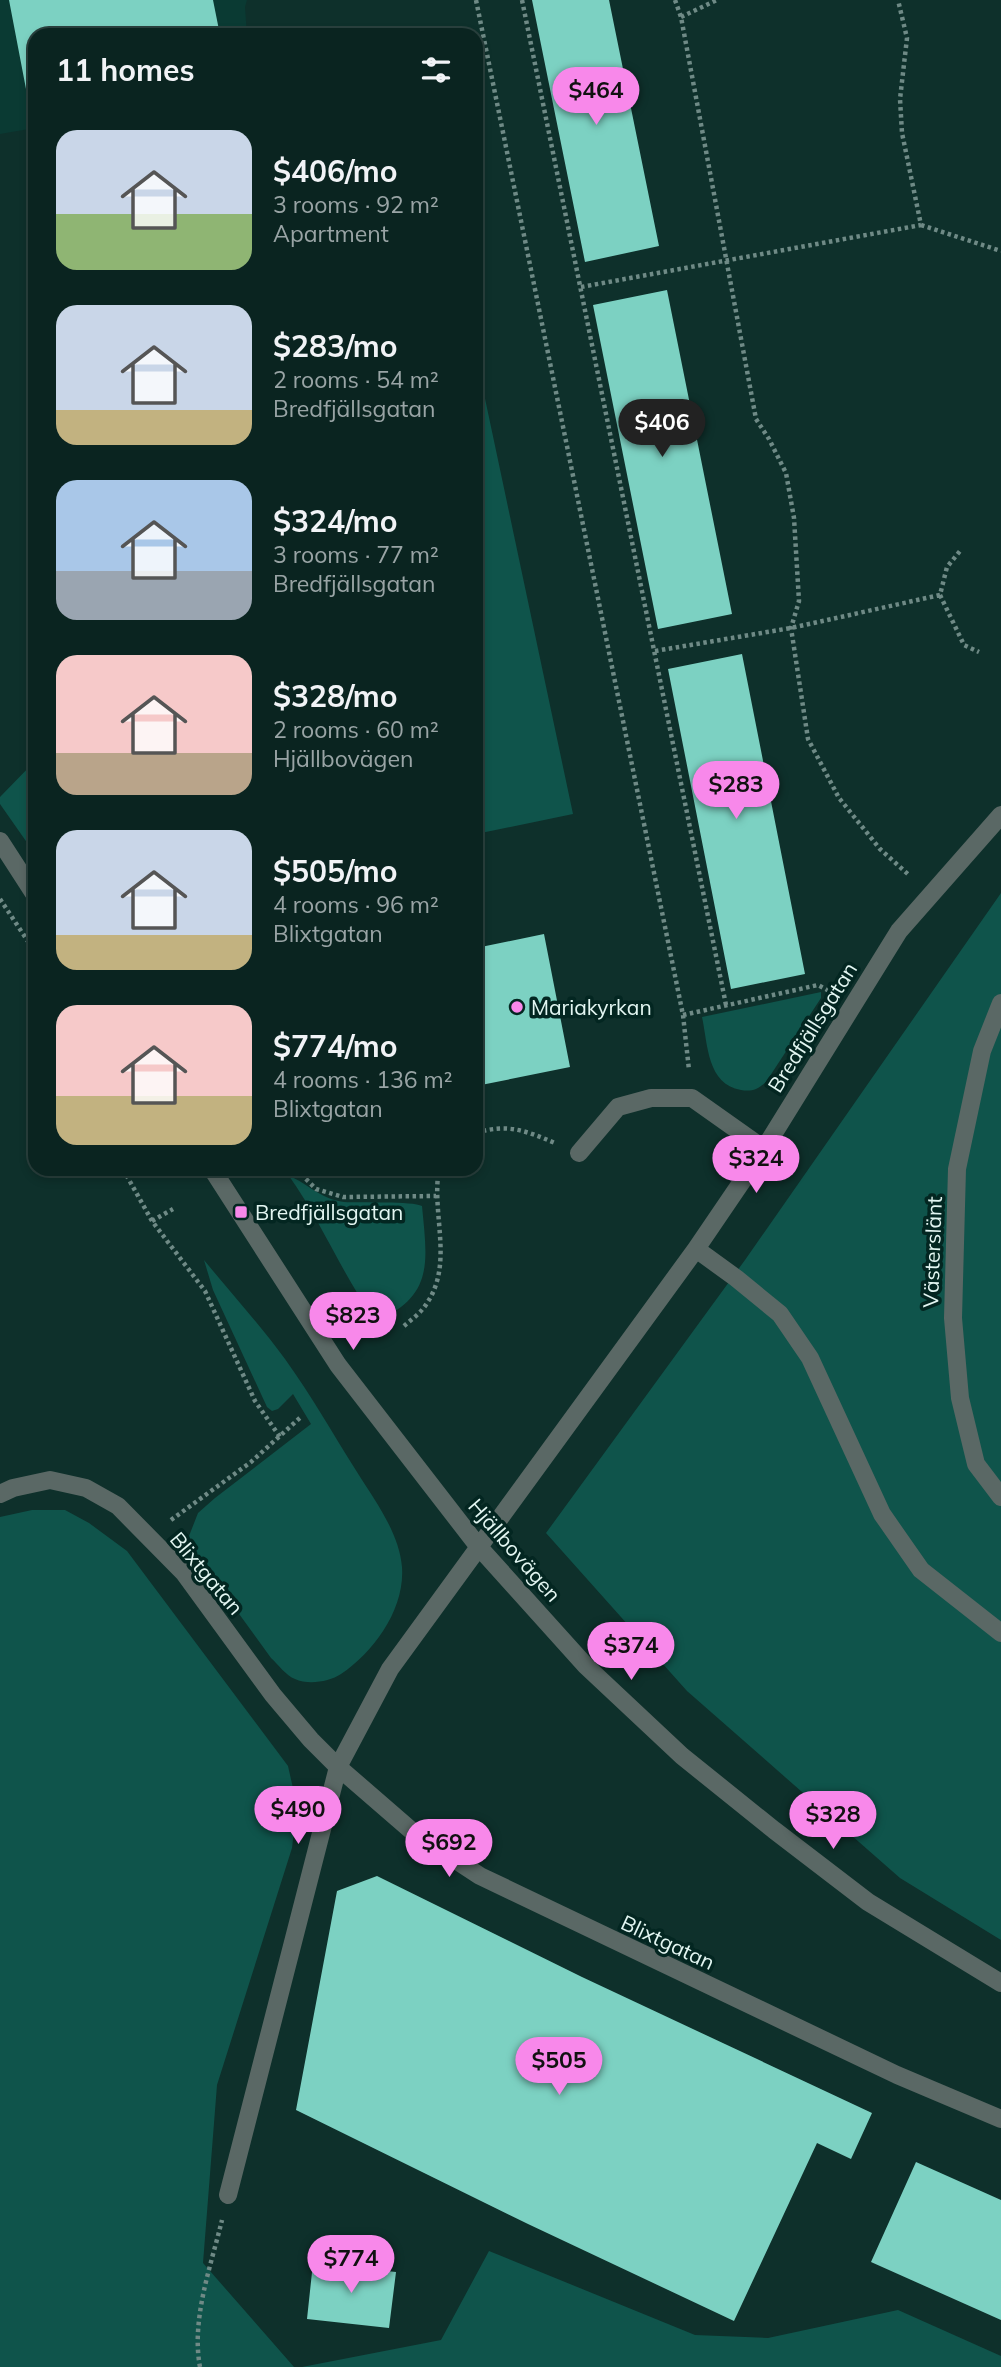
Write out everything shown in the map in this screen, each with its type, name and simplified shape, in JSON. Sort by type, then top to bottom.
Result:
[{"type":"street","name":"Bredfjällsgatan","points":[[478,1546],[696,1249],[764,1149],[899,931],[1001,815]]},
{"type":"street","points":[[0,841],[28,884]]},
{"type":"street","name":"Västerslänt","points":[[1001,1003],[982,1051],[957,1170],[953,1318],[960,1398],[976,1464],[1001,1497]]},
{"type":"street","points":[[579,1153],[618,1107],[650,1098],[692,1098],[764,1149]]},
{"type":"street","name":"Hjällbovägen","points":[[216,1176],[338,1365],[478,1546],[586,1666],[682,1756],[868,1902],[1001,1983]]},
{"type":"street","points":[[696,1249],[779,1314],[810,1358],[882,1514],[897,1537],[921,1570],[1001,1633]]},
{"type":"street","name":"Blixtgatan","points":[[0,1494],[13,1488],[50,1480],[86,1488],[118,1506],[184,1573],[273,1695],[311,1740],[413,1832],[480,1876],[897,2075],[1001,2119]]},
{"type":"street","points":[[228,2195],[338,1767],[390,1669],[478,1546]]},
{"type":"path","points":[[477,0],[483,28]]},
{"type":"path","points":[[523,0],[726,1005]]},
{"type":"path","points":[[675,0],[681,16],[756,419],[786,473],[794,518],[799,601],[791,628],[808,738],[839,798],[880,849],[930,895]]},
{"type":"path","points":[[681,16],[717,0]]},
{"type":"path","points":[[898,0],[907,38],[900,99],[902,133],[921,225]]},
{"type":"path","points":[[483,30],[683,1015],[692,1098]]},
{"type":"path","points":[[580,287],[921,225],[1001,251]]},
{"type":"path","points":[[960,551],[947,567],[940,595],[964,645],[979,652]]},
{"type":"path","points":[[655,651],[791,628],[940,595]]},
{"type":"path","points":[[0,899],[28,941]]},
{"type":"path","points":[[683,1015],[818,985],[852,1005]]},
{"type":"path","points":[[483,1131],[519,1128],[579,1153]]},
{"type":"path","points":[[127,1176],[152,1221],[205,1291],[255,1401],[280,1437]]},
{"type":"path","points":[[303,1176],[316,1189],[343,1197],[436,1196]]},
{"type":"path","points":[[404,1326],[427,1304],[440,1278],[436,1196],[438,1176]]},
{"type":"path","points":[[152,1221],[173,1209]]},
{"type":"path","points":[[149,1539],[280,1437],[302,1416]]},
{"type":"path","points":[[200,2367],[196,2347],[201,2308],[228,2195]]},
{"type":"shaded area","points":[[0,0],[247,0],[246,28],[28,28],[28,129],[0,134]]},
{"type":"shaded area","points":[[483,389],[573,814],[483,833]]},
{"type":"shaded area","points":[[28,768],[28,844],[0,804],[0,797]]},
{"type":"shaded area","points":[[1001,893],[1001,1940],[900,1878],[687,1691],[546,1533],[745,1260]]},
{"type":"shaded area","points":[[821,992],[821,998],[766,1082],[755,1089],[745,1091],[721,1080],[711,1062],[702,1017]]},
{"type":"shaded area","points":[[289,1176],[321,1195],[344,1202],[408,1203],[422,1206],[425,1260],[418,1288],[409,1300],[376,1321]]},
{"type":"shaded area","points":[[204,1260],[295,1373],[378,1506],[391,1529],[400,1554],[402,1583],[393,1614],[376,1642],[365,1654],[331,1679],[306,1682],[285,1673],[271,1658],[189,1545],[189,1536],[198,1513],[311,1424],[293,1394],[278,1409],[272,1411],[267,1407],[213,1290]]},
{"type":"shaded area","points":[[32,1510],[65,1510],[89,1523],[127,1551],[288,1766],[297,1806],[292,1848],[217,2085],[203,2263],[294,2367],[0,2367],[0,1517]]},
{"type":"shaded area","points":[[489,2251],[695,2335],[768,2338],[898,2310],[1001,2356],[1001,2367],[302,2367],[441,2340]]},
{"type":"building","points":[[9,0],[213,0],[219,28],[28,28],[26,89]]},
{"type":"building","points":[[532,0],[609,0],[659,246],[585,262]]},
{"type":"building","points":[[667,290],[732,614],[658,629],[593,305]]},
{"type":"building","points":[[742,654],[805,974],[731,989],[668,669]]},
{"type":"building","name":"Mariakyrkan","points":[[544,934],[570,1067],[483,1085],[483,947]]},
{"type":"building","points":[[377,1876],[582,1977],[872,2113],[851,2159],[817,2143],[734,2321],[296,2110],[337,1891]]},
{"type":"building","points":[[916,2162],[1001,2200],[1001,2320],[871,2262]]},
{"type":"building","points":[[313,2263],[396,2272],[389,2328],[307,2319]]},
{"type":"place","name":"Mariakyrkan","points":[[517,1007]]},
{"type":"place","name":"Bredfjällsgatan","points":[[241,1212]]}]
